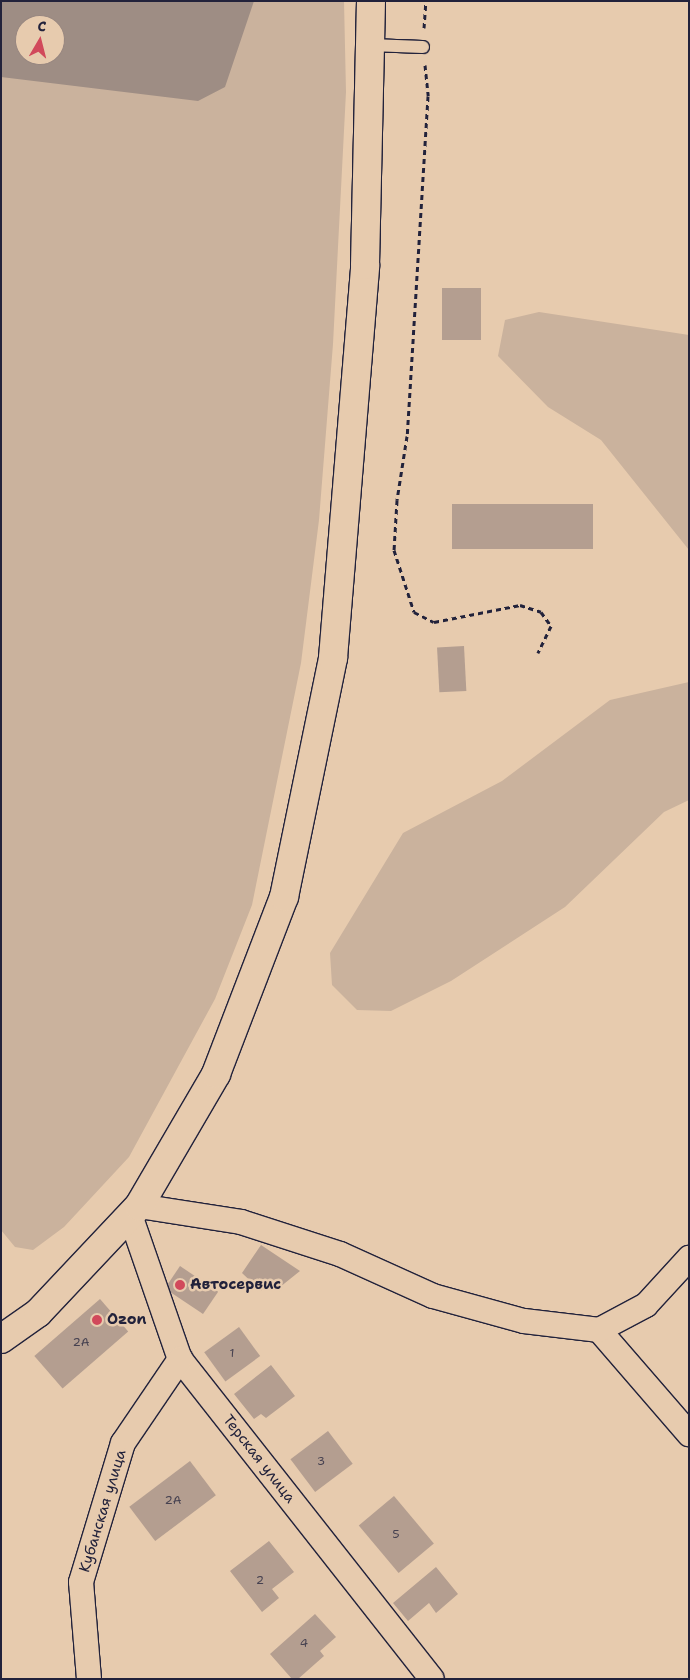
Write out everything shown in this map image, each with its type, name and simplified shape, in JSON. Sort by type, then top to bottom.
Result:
[{"type":"street","points":[[1,1340],[38,1313],[134,1211],[216,1074],[284,897],[333,658],[365,266],[371,1]]},
{"type":"street","points":[[134,1211],[242,1222],[340,1254],[433,1296],[524,1321],[599,1330],[646,1305],[689,1258]]},
{"type":"street","name":"Терская улица","points":[[134,1211],[180,1359],[432,1679]]},
{"type":"street","points":[[599,1330],[689,1434]]},
{"type":"street","name":"Кубанская улица","points":[[89,1679],[81,1582],[123,1443],[180,1359]]},
{"type":"lane","points":[[370,45],[423,47]]},
{"type":"path","points":[[426,1],[423,47],[428,96],[407,436],[397,500],[394,550],[414,612],[434,622],[520,605],[540,612],[551,626],[538,653]]},
{"type":"shaded area","points":[[1,1],[344,1],[346,92],[333,344],[319,520],[301,663],[252,905],[215,999],[129,1157],[64,1227],[33,1250],[15,1247],[1,1230]]},
{"type":"shaded area","points":[[1,1],[254,1],[225,87],[198,101],[1,77]]},
{"type":"shaded area","points":[[539,312],[689,335],[689,550],[601,440],[548,407],[498,356],[505,320]]},
{"type":"shaded area","points":[[689,682],[689,800],[664,812],[565,907],[451,981],[391,1011],[357,1010],[332,985],[330,953],[403,833],[502,781],[610,700]]},
{"type":"building","points":[[442,288],[481,288],[481,340],[442,340]]},
{"type":"building","points":[[452,504],[593,504],[593,549],[452,549]]},
{"type":"building","points":[[464,646],[466,691],[439,692],[437,647]]},
{"type":"building","points":[[261,1245],[300,1271],[280,1287],[274,1281],[261,1291],[242,1273]]},
{"type":"building","points":[[180,1266],[218,1292],[203,1314],[165,1288]]},
{"type":"building","points":[[100,1299],[128,1331],[63,1389],[34,1356]]},
{"type":"building","points":[[239,1327],[260,1356],[225,1381],[204,1352]]},
{"type":"building","points":[[271,1365],[295,1396],[266,1418],[261,1414],[254,1419],[234,1394]]},
{"type":"building","points":[[328,1431],[353,1464],[315,1492],[290,1459]]},
{"type":"building","points":[[190,1461],[216,1495],[155,1541],[129,1507]]},
{"type":"building","points":[[394,1496],[434,1543],[399,1573],[359,1526]]},
{"type":"building","points":[[269,1541],[294,1572],[272,1589],[279,1598],[262,1612],[230,1571]]},
{"type":"building","points":[[436,1567],[458,1594],[436,1613],[429,1603],[408,1621],[393,1603]]},
{"type":"building","points":[[315,1614],[336,1637],[320,1651],[324,1656],[298,1679],[292,1679],[270,1654]]},
{"type":"place","name":"Автосервис","points":[[180,1285]]},
{"type":"place","name":"Ozon","points":[[97,1320]]}]
